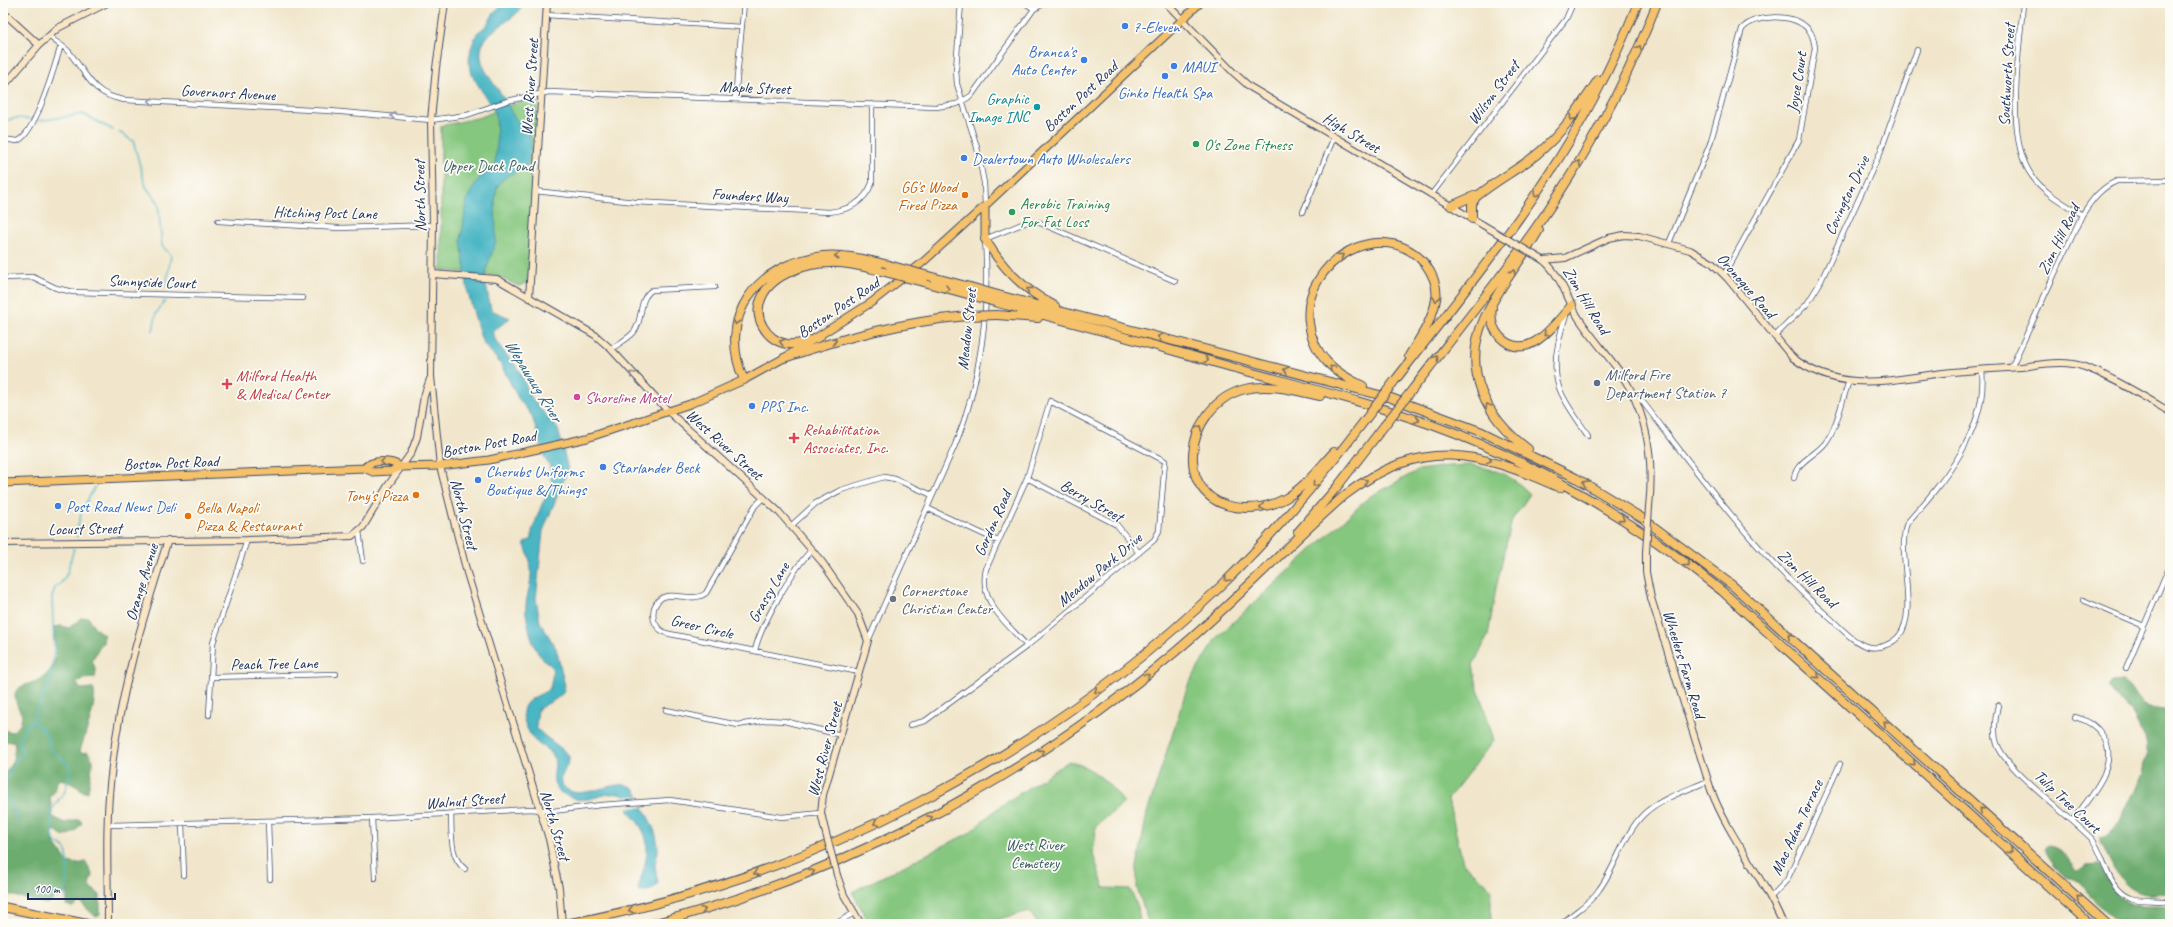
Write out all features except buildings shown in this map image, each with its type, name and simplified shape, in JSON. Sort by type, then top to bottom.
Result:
[{"type":"highway","points":[[568,924],[682,897],[789,861],[897,814],[948,787],[1009,751],[1109,682],[1207,599],[1253,554],[1296,506],[1365,420],[1538,190],[1578,127],[1617,51],[1638,3]]},
{"type":"highway","points":[[1657,3],[1619,89],[1539,231],[1492,305],[1482,324],[1476,352],[1477,375],[1483,396],[1496,420],[1505,431],[1531,452],[1642,518],[1732,585],[2107,924]]},
{"type":"highway","points":[[1451,206],[1480,193],[1536,155],[1560,133],[1578,110],[1617,51]]},
{"type":"highway","points":[[1252,581],[1323,503],[1384,426],[1530,235],[1566,182]]},
{"type":"highway","points":[[1472,219],[1472,204],[1480,193]]},
{"type":"highway","points":[[985,239],[1004,267],[1027,289],[1060,309],[1391,398]]},
{"type":"highway","points":[[1393,383],[1430,319],[1435,306],[1436,289],[1428,268],[1410,252],[1391,244],[1368,245],[1341,255],[1321,275],[1314,288],[1310,304],[1310,327],[1316,346],[1331,367],[1348,380],[1391,398],[1482,432],[1557,468]]},
{"type":"highway","points":[[744,380],[735,355],[735,326],[746,300],[765,279],[793,263],[824,256],[844,256],[889,265],[932,277],[970,291],[1087,327],[1380,408],[1433,426],[1491,449],[1548,476],[1602,507],[1672,553],[1738,605],[2090,924]]},
{"type":"highway","points":[[820,337],[802,343],[788,344],[770,336],[762,325],[760,318],[759,304],[765,291],[783,276],[814,264],[844,263],[922,282],[970,291]]},
{"type":"highway","points":[[998,299],[1090,318]]},
{"type":"highway","points":[[1492,305],[1492,322],[1496,332],[1507,343],[1522,346],[1533,344],[1542,338],[1572,305]]},
{"type":"highway","points":[[784,358],[835,340],[874,330],[924,321],[967,316],[1027,316],[1087,327]]},
{"type":"highway","points":[[1365,420],[1302,486],[1286,499],[1274,504],[1249,508],[1224,505],[1213,500],[1204,491],[1195,473],[1193,448],[1202,422],[1214,406],[1238,392],[1258,387],[1277,388],[1380,408]]},
{"type":"highway","points":[[652,924],[721,904],[820,869],[896,835],[975,793],[1053,745],[1110,704],[1191,638],[1353,489],[1388,469],[1427,456],[1464,455],[1496,462],[1602,507]]},
{"type":"highway","points":[[3,907],[87,924]]},
{"type":"main road","points":[[3,88],[39,45],[58,28],[107,3]]},
{"type":"main road","name":"North Street","points":[[445,3],[436,68],[431,120],[433,225],[431,376],[440,466],[467,572],[555,863],[562,924]]},
{"type":"main road","name":"West River Street","points":[[547,3],[529,298],[587,330],[611,350],[669,412],[764,497],[792,525],[858,614],[868,641],[823,795],[821,813],[837,875],[854,913],[861,924]]},
{"type":"main road","name":"High Street","points":[[1166,3],[1228,67],[1250,87],[1543,260]]},
{"type":"main road","name":"Boston Post Road","points":[[3,483],[364,468],[373,472],[391,471],[401,467],[440,466],[494,460],[566,444],[628,426],[669,412],[744,380],[784,358],[820,337],[889,290],[985,206],[1200,3]]},
{"type":"main road","points":[[3,12],[39,45]]},
{"type":"main road","name":"Meadow Street","points":[[985,206],[985,239]]},
{"type":"main road","name":"Oronoque Road","points":[[1543,260],[1565,258],[1609,238],[1620,235],[1639,236],[1669,243],[1698,253],[1712,263],[1724,275],[1792,357],[1803,366],[1828,377],[1849,381],[1883,382],[1982,370],[2064,363],[2077,365],[2098,373],[2170,412]]},
{"type":"main road","name":"Zion Hill Road","points":[[1543,260],[1556,273],[1572,305],[1587,330],[1621,375],[1632,394]]},
{"type":"main road","points":[[433,274],[497,279],[529,298]]},
{"type":"main road","points":[[359,531],[411,453],[417,437],[424,396],[431,376]]},
{"type":"main road","name":"Wheelers Farm Road","points":[[1632,394],[1642,420],[1649,446],[1651,482],[1646,552],[1647,576],[1651,598],[1708,781],[1725,821],[1771,897],[1783,924]]},
{"type":"main road","name":"Orange Avenue","points":[[108,924],[111,769],[130,667],[142,618],[168,540],[246,540],[340,537],[352,536],[359,531]]},
{"type":"main road","name":"Locust Street","points":[[3,543],[168,540]]},
{"type":"street","points":[[289,4],[350,3]]},
{"type":"street","points":[[735,99],[744,3]]},
{"type":"street","name":"Meadow Street","points":[[961,3],[956,69],[958,90],[964,101],[977,147],[984,184],[985,206]]},
{"type":"street","points":[[1025,3],[1034,9],[1045,3]]},
{"type":"street","name":"Wilson Street","points":[[1431,195],[1566,20],[1572,3]]},
{"type":"street","name":"Southworth Street","points":[[2023,3],[2015,121],[2020,151],[2031,175],[2038,184],[2082,215]]},
{"type":"street","name":"Maple Street","points":[[431,120],[462,116],[507,101],[542,92],[936,107],[952,106],[964,101],[977,89],[1034,9]]},
{"type":"street","points":[[546,14],[742,27]]},
{"type":"street","name":"Joyce Court","points":[[1669,243],[1710,144],[1742,29],[1752,21],[1764,18],[1780,18],[1800,23],[1812,35],[1815,48],[1799,140],[1724,275]]},
{"type":"street","name":"Governors Avenue","points":[[49,36],[69,52],[97,90],[118,99],[330,111],[431,120]]},
{"type":"street","points":[[3,139],[17,141],[26,135],[38,111],[60,45]]},
{"type":"street","name":"Covington Drive","points":[[1774,337],[1803,308],[1820,283],[1880,153],[1917,50]]},
{"type":"street","name":"Founders Way","points":[[535,191],[635,202],[829,212],[840,211],[857,203],[866,194],[872,184],[872,104]]},
{"type":"street","points":[[1303,212],[1334,137]]},
{"type":"street","name":"Zion Hill Road","points":[[2011,368],[2082,215],[2096,195],[2109,184],[2124,180],[2170,180]]},
{"type":"street","name":"Hitching Post Lane","points":[[218,221],[339,228],[433,225]]},
{"type":"street","points":[[985,239],[1027,222],[1038,222],[1175,281]]},
{"type":"street","name":"Meadow Street","points":[[868,641],[960,434],[978,368],[984,324],[985,239]]},
{"type":"street","name":"Sunnyside Court","points":[[3,278],[33,277],[56,288],[74,292],[303,298]]},
{"type":"street","points":[[611,350],[633,333],[644,299],[652,290],[715,287]]},
{"type":"street","points":[[1572,305],[1561,330],[1554,362],[1555,375],[1562,396],[1588,435]]},
{"type":"street","name":"Zion Hill Road","points":[[1632,394],[1642,401],[1738,524],[1796,589],[1848,634],[1862,644],[1875,648],[1893,641],[1899,636],[1905,624],[1907,581],[1904,532],[1907,523],[1946,478],[1974,427],[1981,406],[1984,386],[1982,370]]},
{"type":"street","points":[[1794,478],[1798,466],[1821,448],[1828,439],[1849,381]]},
{"type":"street","name":"Gordon Road","points":[[1027,646],[991,605],[985,591],[984,579],[986,569],[1027,478],[1050,401]]},
{"type":"street","name":"Meadow Park Drive","points":[[910,725],[925,722],[1027,646],[1154,540],[1159,531],[1165,460],[1050,401]]},
{"type":"street","points":[[792,525],[816,503],[841,490],[884,477],[895,479],[932,495]]},
{"type":"street","name":"Berry Street","points":[[1027,478],[1117,526],[1139,553]]},
{"type":"street","name":"Greer Circle","points":[[764,497],[755,506],[706,593],[695,598],[668,595],[659,600],[653,611],[657,627],[666,633],[859,672]]},
{"type":"street","points":[[927,508],[998,541]]},
{"type":"street","points":[[359,531],[363,561]]},
{"type":"street","points":[[210,715],[213,677],[213,643],[246,540]]},
{"type":"street","name":"Grassy Lane","points":[[755,651],[758,637],[799,564],[812,550]]},
{"type":"street","points":[[2126,668],[2170,565]]},
{"type":"street","points":[[2083,600],[2144,626]]},
{"type":"street","name":"Peach Tree Lane","points":[[213,677],[336,674]]},
{"type":"street","name":"Tulip Tree Court","points":[[1998,705],[1995,720],[1995,736],[2004,757],[2073,820],[2096,845],[2112,882],[2123,894],[2138,900],[2170,902]]},
{"type":"street","points":[[666,710],[738,725],[768,720],[784,721],[840,735]]},
{"type":"street","points":[[2073,820],[2101,779],[2108,760],[2107,746],[2100,732],[2089,722],[2075,717]]},
{"type":"street","name":"Mac Adam Terrace","points":[[1771,897],[1787,880],[1840,764]]},
{"type":"street","points":[[1562,924],[1589,903],[1600,890],[1634,827],[1642,816],[1659,803],[1708,781]]},
{"type":"street","name":"Walnut Street","points":[[109,825],[372,818],[531,808],[553,811],[625,802],[670,800],[782,817],[821,813]]},
{"type":"street","points":[[451,814],[454,855],[458,864],[465,869]]},
{"type":"street","points":[[372,818],[375,878]]},
{"type":"street","points":[[268,821],[270,879]]},
{"type":"street","points":[[182,823],[184,875]]},
{"type":"street","points":[[834,924],[854,913]]},
{"type":"green space","name":"Upper Duck Pond","points":[[532,99],[537,100],[538,103],[528,282],[519,286],[496,276],[441,270],[441,126],[481,117],[509,105]]},
{"type":"green space","points":[[1470,465],[1496,471],[1510,477],[1530,494],[1512,520],[1496,588],[1488,636],[1473,665],[1477,686],[1494,740],[1448,799],[1463,863],[1491,888],[1491,924],[1149,924],[1137,888],[1137,867],[1147,813],[1188,685],[1216,638],[1369,497],[1419,470]]},
{"type":"green space","points":[[88,617],[95,628],[104,635],[103,642],[92,660],[96,671],[95,678],[83,679],[76,682],[80,689],[93,688],[94,694],[93,710],[80,751],[82,753],[88,752],[93,760],[88,792],[84,792],[61,779],[57,781],[56,788],[50,798],[53,817],[65,823],[79,819],[82,823],[69,835],[63,836],[55,830],[51,835],[67,862],[77,864],[86,862],[93,876],[89,883],[90,887],[100,895],[100,915],[96,917],[80,902],[72,907],[66,905],[68,891],[46,904],[3,893],[3,773],[9,767],[15,750],[14,741],[3,742],[3,730],[12,732],[20,725],[22,715],[16,703],[15,694],[18,689],[45,676],[54,664],[56,649],[54,627],[61,626],[69,628],[81,618]]},
{"type":"green space","points":[[2122,681],[2130,687],[2145,705],[2170,711],[2170,894],[2145,894],[2134,890],[2127,885],[2115,871],[2099,838],[2108,836],[2116,826],[2144,774],[2143,763],[2147,757],[2145,737],[2131,712],[2108,688],[2112,682]]},
{"type":"green space","name":"West River Cemetery","points":[[1069,761],[1086,768],[1107,782],[1124,803],[1096,826],[1093,854],[1104,888],[1130,889],[1138,907],[1140,924],[1038,924],[1029,911],[980,924],[869,923],[852,892],[969,833],[999,807]]},
{"type":"green space","points":[[2048,846],[2062,852],[2078,872],[2087,865],[2100,864],[2110,885],[2126,902],[2134,905],[2170,908],[2170,924],[2119,924],[2088,893],[2084,886],[2061,873],[2044,849]]},
{"type":"water","points":[[505,3],[524,3],[515,15],[485,39],[481,53],[482,60],[487,74],[504,98],[514,117],[528,130],[531,144],[527,165],[504,178],[497,187],[495,201],[496,241],[487,267],[485,280],[491,310],[510,318],[492,332],[497,343],[519,370],[532,399],[558,429],[568,469],[543,531],[536,599],[540,622],[556,648],[565,686],[563,693],[556,699],[538,709],[536,727],[542,734],[569,756],[569,761],[560,780],[566,789],[575,792],[585,792],[618,785],[628,785],[635,790],[653,827],[658,844],[655,864],[658,882],[653,889],[648,891],[639,891],[638,889],[646,859],[647,844],[642,829],[629,811],[626,797],[620,794],[608,794],[582,800],[566,795],[557,789],[554,781],[554,758],[552,754],[535,741],[530,735],[523,715],[524,706],[530,700],[550,688],[553,672],[551,665],[541,657],[537,651],[529,631],[526,608],[531,568],[524,543],[532,539],[532,531],[542,504],[552,488],[550,466],[545,459],[532,416],[518,398],[500,363],[483,343],[468,293],[461,240],[467,199],[477,181],[495,164],[497,143],[496,114],[472,75],[469,61],[471,48],[477,33],[486,26],[494,13]]},
{"type":"pier","points":[[639,796],[643,807],[625,808],[625,797]]},
{"type":"waterway","points":[[38,121],[83,114],[113,130]]},
{"type":"waterway","points":[[3,121],[16,118],[29,119]]},
{"type":"waterway","points":[[119,132],[133,141],[146,187],[158,202],[162,246],[171,255],[166,287]]},
{"type":"waterway","points":[[153,331],[156,314],[165,301]]},
{"type":"waterway","points":[[77,537],[78,524],[82,511],[95,487]]},
{"type":"waterway","points":[[65,897],[68,865],[67,853],[64,848],[54,841],[51,818],[52,809],[65,791],[70,774],[69,765],[50,749],[45,732],[32,721],[50,681],[54,651],[52,597],[55,588],[62,582],[67,574],[74,548]]},
{"type":"waterway","points":[[17,821],[3,786],[16,759],[22,754],[19,741],[24,729],[32,721]]},
{"type":"place","name":"7-Eleven","points":[[1125,26]]},
{"type":"place","name":"Branca's Auto Center","points":[[1084,60]]},
{"type":"place","name":"MAUI","points":[[1174,66]]},
{"type":"place","name":"Ginko Health Spa","points":[[1165,76]]},
{"type":"place","name":"Graphic Image INC","points":[[1037,107]]},
{"type":"place","name":"O's Zone Fitness","points":[[1196,144]]},
{"type":"place","name":"Dealertown Auto Wholesalers","points":[[964,158]]},
{"type":"place","name":"GG's Wood Fired Pizza","points":[[965,195]]},
{"type":"place","name":"Aerobic Training For Fat Loss","points":[[1012,212]]},
{"type":"place","name":"Milford Fire Department Station 7","points":[[1597,383]]},
{"type":"place","name":"Milford Health & Medical Center","points":[[227,384]]},
{"type":"place","name":"Shoreline Motel","points":[[577,397]]},
{"type":"place","name":"PPS Inc.","points":[[752,406]]},
{"type":"place","name":"Rehabilitation Associates, Inc.","points":[[794,438]]},
{"type":"place","name":"Starlander Beck","points":[[603,467]]},
{"type":"place","name":"Cherubs Uniforms Boutique &/Things","points":[[478,480]]},
{"type":"place","name":"Tony's Pizza","points":[[416,495]]},
{"type":"place","name":"Post Road News Deli","points":[[58,506]]},
{"type":"place","name":"Bella Napoli Pizza & Restaurant","points":[[188,516]]},
{"type":"place","name":"Cornerstone Christian Center","points":[[893,599]]},
{"type":"water label","name":"Wepawaug River","points":[[534,380]]}]
